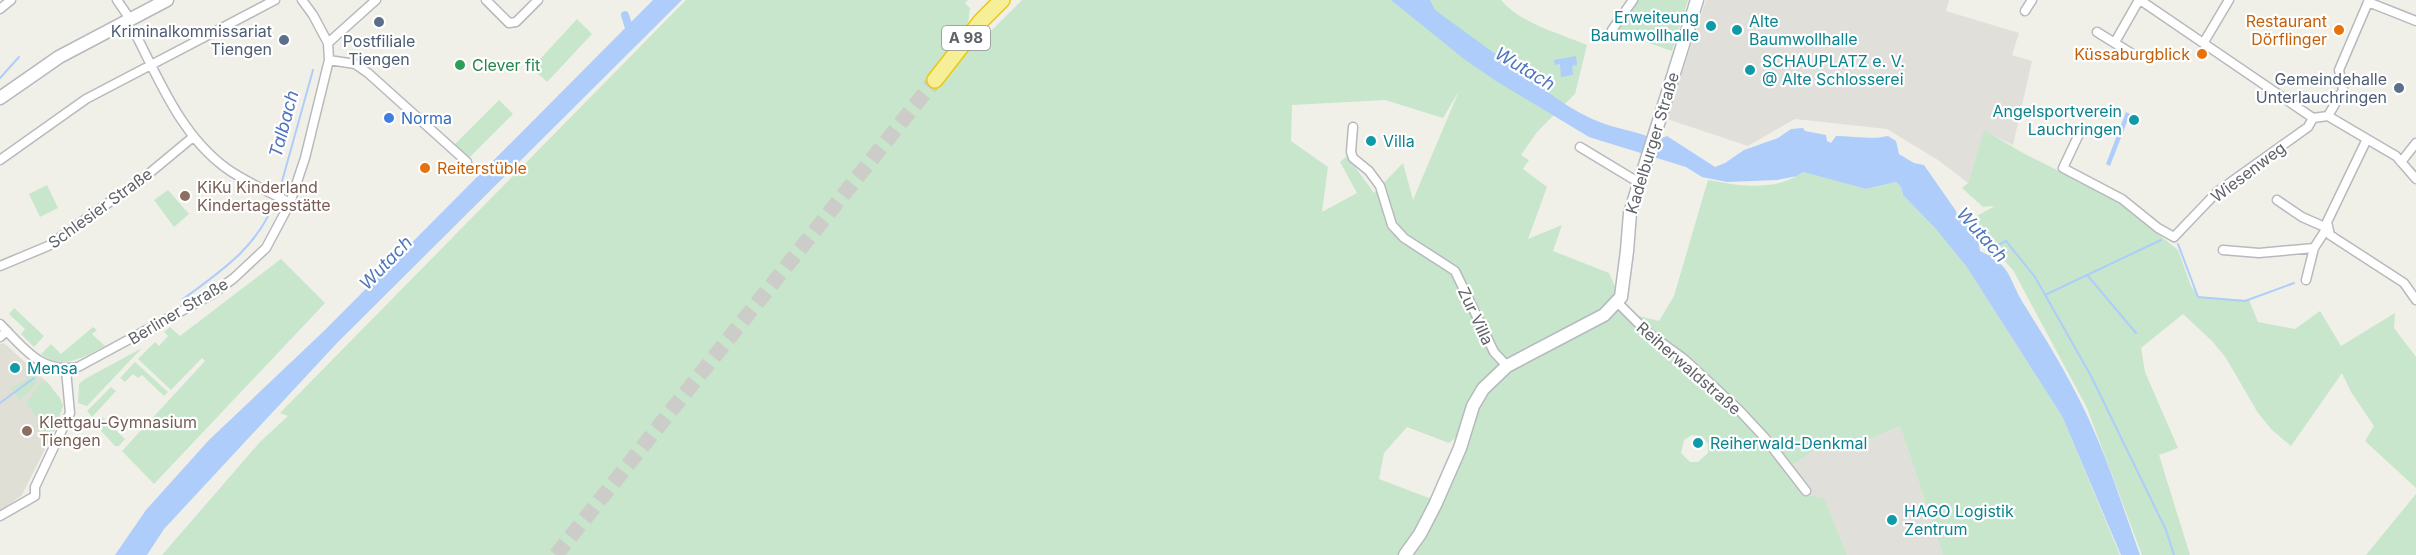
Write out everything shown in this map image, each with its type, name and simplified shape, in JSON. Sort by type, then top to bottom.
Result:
[{"type":"highway","name":"A 98","points":[[935,80],[981,21],[1002,0]]},
{"type":"main road","points":[[0,98],[59,57],[167,0]]},
{"type":"main road","name":"Kadelburger Straße","points":[[1617,302],[1621,297],[1628,251],[1630,213],[1638,182],[1697,0]]},
{"type":"main road","points":[[1405,555],[1436,505],[1460,448],[1473,406],[1483,388],[1507,366],[1604,315],[1617,302]]},
{"type":"street","points":[[0,9],[11,0]]},
{"type":"street","points":[[117,0],[130,19]]},
{"type":"street","points":[[0,160],[86,99],[275,0]]},
{"type":"street","name":"Berliner Straße","points":[[66,370],[88,363],[211,295],[234,278],[266,248],[291,203],[305,158],[329,60],[328,42],[302,0]]},
{"type":"street","points":[[328,42],[376,0]]},
{"type":"street","points":[[486,0],[509,23],[516,22],[538,0]]},
{"type":"street","points":[[1612,30],[1633,0]]},
{"type":"street","points":[[2025,11],[2032,0]]},
{"type":"street","points":[[2115,42],[2140,0],[2313,118],[2328,116],[2396,156],[2416,179]]},
{"type":"street","points":[[2204,42],[2229,0]]},
{"type":"street","points":[[2328,116],[2343,90],[2339,70],[2369,1],[2416,21]]},
{"type":"street","points":[[2097,32],[2134,55]]},
{"type":"street","points":[[136,35],[193,136],[226,168],[291,203]]},
{"type":"street","points":[[329,60],[355,64],[368,73],[467,162]]},
{"type":"street","name":"Wiesenweg","points":[[2080,132],[2063,168],[2122,199],[2158,228],[2174,237],[2217,192],[2308,127],[2313,118]]},
{"type":"street","name":"Zur Villa","points":[[1353,127],[1351,152],[1353,158],[1369,171],[1380,186],[1392,225],[1404,238],[1455,271],[1494,352],[1507,366]]},
{"type":"street","name":"Schlesier Straße","points":[[0,266],[48,246],[146,176],[193,136]]},
{"type":"street","points":[[2367,139],[2327,222],[2327,228],[2330,235],[2404,283],[2415,295]]},
{"type":"street","points":[[2401,162],[2416,143]]},
{"type":"street","points":[[1580,147],[1638,182]]},
{"type":"street","points":[[2277,200],[2302,217],[2327,228]]},
{"type":"street","points":[[2306,280],[2314,248],[2327,228]]},
{"type":"street","points":[[2223,250],[2259,253],[2314,248]]},
{"type":"street","name":"Reiherwaldstraße","points":[[1617,302],[1647,332],[1684,359],[1739,410],[1765,438],[1806,491]]},
{"type":"street","points":[[0,324],[4,334],[40,363],[66,370],[70,413],[35,487],[35,496],[0,516]]},
{"type":"shaded area","points":[[1706,0],[1949,0],[1946,11],[2019,33],[2012,55],[2032,61],[2013,145],[1984,131],[1968,183],[1938,160],[1887,129],[1795,119],[1748,146],[1667,119]]},
{"type":"shaded area","name":"Klettgau-Gymnasium Tiengen","points":[[4,343],[50,385],[63,406],[56,427],[22,495],[0,511],[0,344]]},
{"type":"shaded area","name":"HAGO Logistik Zentrum","points":[[1900,426],[1943,555],[1847,555],[1824,499],[1803,495],[1784,470],[1837,436],[1845,450]]},
{"type":"green space","points":[[686,0],[968,0],[965,3],[970,8],[968,24],[957,37],[976,46],[1022,0],[1501,0],[1530,22],[1587,45],[1575,94],[1537,132],[1521,155],[1529,160],[1523,169],[1547,187],[1528,239],[1562,225],[1553,251],[1609,273],[1617,291],[1606,308],[1659,321],[1674,296],[1708,180],[1732,184],[1769,185],[1781,183],[1803,172],[1866,189],[1896,182],[1901,187],[1903,195],[1935,228],[1966,266],[2062,416],[2120,555],[1943,555],[1900,426],[1845,450],[1837,436],[1784,470],[1803,495],[1824,498],[1847,555],[162,555],[260,442],[288,416],[280,413]],"holes":[[[1459,91],[1413,200],[1403,163],[1374,193],[1347,156],[1340,162],[1357,193],[1322,212],[1328,167],[1291,141],[1292,105],[1385,100],[1443,118]],[[1475,423],[1442,503],[1379,479],[1384,453],[1407,427],[1449,443]],[[1692,435],[1702,436],[1708,444],[1708,453],[1698,462],[1690,462],[1681,453],[1684,440]]]},
{"type":"green space","points":[[1636,0],[1688,0],[1672,51],[1614,31]]},
{"type":"green space","points":[[577,19],[592,34],[547,82],[532,68]]},
{"type":"green space","points":[[499,100],[513,114],[467,160],[453,146]]},
{"type":"green space","points":[[1984,130],[2023,153],[2113,198],[2178,250],[2191,286],[2199,297],[2249,300],[2258,322],[2295,329],[2320,311],[2341,346],[2395,313],[2394,328],[2416,357],[2416,488],[2365,441],[2374,426],[2351,392],[2342,373],[2291,446],[2272,430],[2258,413],[2226,358],[2213,342],[2183,314],[2141,348],[2145,372],[2178,448],[2159,455],[2190,555],[2142,555],[2087,408],[2013,270],[1998,254],[1973,218],[1995,206],[1983,207],[1962,188],[1968,183]]},
{"type":"green space","points":[[47,185],[58,208],[40,217],[29,194]]},
{"type":"green space","points":[[168,190],[189,214],[174,227],[154,200]]},
{"type":"green space","points":[[281,259],[325,303],[154,484],[122,451],[205,361],[202,358],[171,390],[138,359],[155,342],[159,346],[168,336],[164,332],[170,327],[180,336]]},
{"type":"green space","points":[[14,308],[44,336],[34,347],[21,334],[25,329],[9,314]]},
{"type":"green space","points":[[93,327],[97,330],[92,334],[105,346],[81,358],[65,362],[49,359],[41,354],[51,344],[61,354]]},
{"type":"green space","points":[[142,348],[87,406],[78,403],[79,384]]},
{"type":"green space","points":[[135,362],[168,392],[164,396],[142,375],[138,378],[133,374],[125,382],[120,378]]},
{"type":"green space","points":[[31,372],[38,380],[20,400],[11,388],[28,379],[26,376]]},
{"type":"green space","points":[[46,381],[60,398],[63,406],[52,436],[43,429],[39,430],[36,425],[40,421],[26,403],[40,383]]},
{"type":"green space","points":[[111,387],[116,391],[92,417],[87,411]]},
{"type":"green space","points":[[102,417],[125,439],[119,446],[115,446],[95,424]]},
{"type":"green space","points":[[2416,494],[2416,555],[2366,555]]},
{"type":"water","points":[[653,0],[682,0],[337,343],[164,529],[147,555],[115,555],[146,510],[209,440],[325,330]]},
{"type":"water","points":[[1391,0],[1430,0],[1435,10],[1498,56],[1523,63],[1523,72],[1570,107],[1602,123],[1656,140],[1667,136],[1715,167],[1744,150],[1778,138],[1791,129],[1803,128],[1805,131],[1826,135],[1827,141],[1831,143],[1836,136],[1869,138],[1888,136],[1896,141],[1899,154],[1914,163],[1924,165],[1956,211],[1957,217],[1963,222],[1971,220],[1981,234],[1978,239],[1980,251],[1999,262],[2008,274],[2069,379],[2091,423],[2140,555],[2121,555],[2062,416],[1966,266],[1935,228],[1903,195],[1901,187],[1896,182],[1866,189],[1803,172],[1797,176],[1777,180],[1727,182],[1702,177],[1686,167],[1589,137],[1464,59]]},
{"type":"water","points":[[1576,56],[1577,65],[1572,66],[1573,75],[1561,77],[1560,64],[1555,65],[1554,60]]},
{"type":"water","points":[[2126,112],[2130,114],[2110,166],[2106,164]]},
{"type":"waterway","points":[[625,15],[631,34]]},
{"type":"waterway","points":[[0,78],[19,57]]},
{"type":"waterway","name":"Talbach","points":[[281,185],[313,70]]},
{"type":"waterway","name":"Talbach","points":[[183,299],[224,268],[249,244],[268,217],[274,201]]},
{"type":"waterway","points":[[2045,295],[2161,240]]},
{"type":"waterway","name":"Wutach","points":[[1989,257],[1998,245],[2006,241],[2035,277],[2091,376],[2166,530],[2174,555]]},
{"type":"waterway","points":[[2178,244],[2198,297],[2245,301],[2294,283]]},
{"type":"waterway","points":[[2088,276],[2136,333]]},
{"type":"waterway","name":"Talbach","points":[[0,403],[34,378]]},
{"type":"tunnel","points":[[556,555],[935,80]]},
{"type":"place","name":"Postfiliale Tiengen","points":[[379,22]]},
{"type":"place","name":"Erweiteung Baumwollhalle","points":[[1711,26]]},
{"type":"place","name":"Alte Baumwollhalle","points":[[1737,30]]},
{"type":"place","name":"Restaurant Dörflinger","points":[[2339,30]]},
{"type":"place","name":"Kriminalkommissariat Tiengen","points":[[284,40]]},
{"type":"place","name":"Küssaburgblick","points":[[2202,54]]},
{"type":"place","name":"Clever fit","points":[[460,65]]},
{"type":"place","name":"SCHAUPLATZ e. V. @ Alte Schlosserei","points":[[1750,70]]},
{"type":"place","name":"Gemeindehalle Unterlauchringen","points":[[2399,88]]},
{"type":"place","name":"Norma","points":[[389,118]]},
{"type":"place","name":"Angelsportverein Lauchringen","points":[[2134,120]]},
{"type":"place","name":"Villa","points":[[1371,141]]},
{"type":"place","name":"Reiterstüble","points":[[425,168]]},
{"type":"place","name":"KiKu Kinderland Kindertagesstätte","points":[[185,196]]},
{"type":"place","name":"Mensa","points":[[15,368]]},
{"type":"place","name":"Klettgau-Gymnasium Tiengen","points":[[27,431]]},
{"type":"place","name":"Reiherwald-Denkmal","points":[[1698,443]]},
{"type":"place","name":"HAGO Logistik Zentrum","points":[[1892,520]]}]
